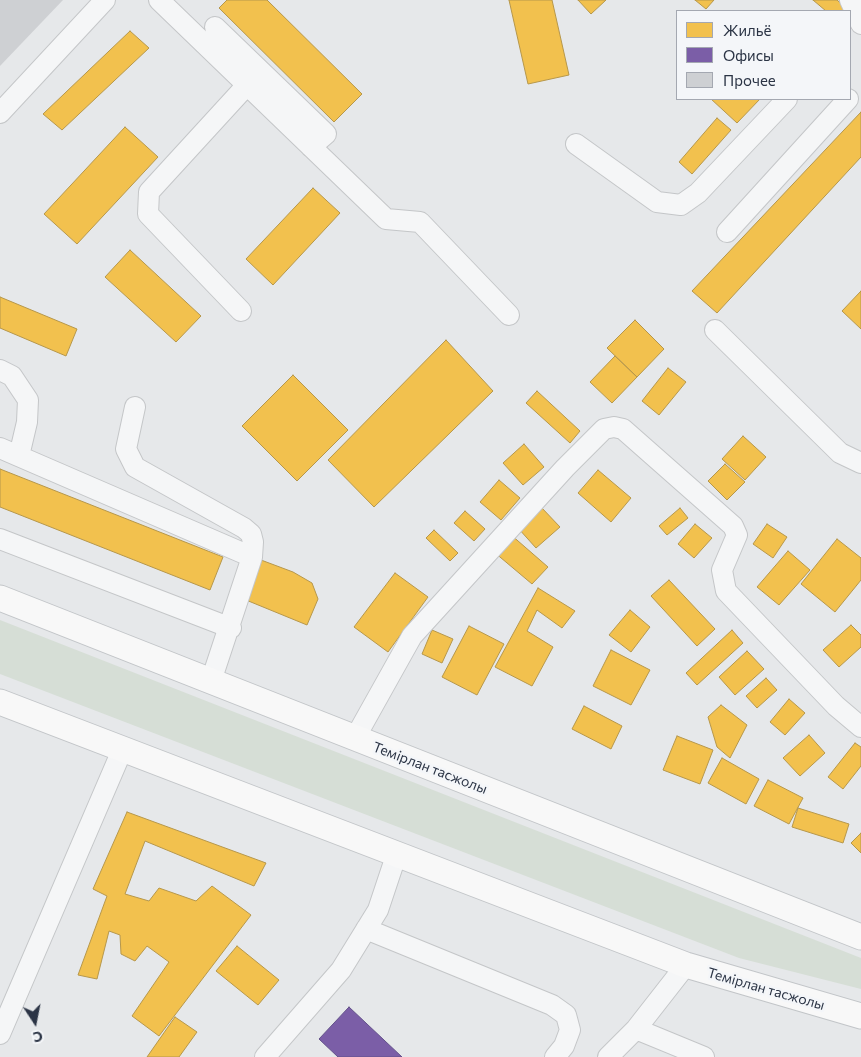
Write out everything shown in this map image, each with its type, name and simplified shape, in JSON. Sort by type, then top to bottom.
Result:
[{"type":"main road","name":"Темірлан тасжолы","points":[[0,598],[861,937]]},
{"type":"main road","name":"Темірлан тасжолы","points":[[0,702],[686,965],[861,1016]]},
{"type":"street","points":[[0,113],[105,0]]},
{"type":"street","points":[[159,0],[386,220],[420,222],[509,315]]},
{"type":"street","points":[[850,0],[861,23],[851,33]]},
{"type":"street","points":[[216,27],[326,134],[311,147]]},
{"type":"street","points":[[241,311],[148,214],[149,192],[247,85]]},
{"type":"street","points":[[851,96],[861,85]]},
{"type":"street","points":[[576,144],[657,202],[681,205],[698,193],[786,100]]},
{"type":"street","points":[[727,232],[847,100]]},
{"type":"street","points":[[715,330],[840,453],[861,463]]},
{"type":"street","points":[[0,370],[12,376],[28,400],[27,422],[19,456]]},
{"type":"street","points":[[135,408],[126,448],[135,467],[244,528],[251,534],[253,542],[252,557],[212,681]]},
{"type":"street","points":[[355,738],[412,636],[565,468],[604,429],[614,427],[623,429],[732,526],[737,535],[722,570],[726,591],[836,706],[861,727]]},
{"type":"street","points":[[0,448],[252,557]]},
{"type":"street","points":[[0,539],[230,628]]},
{"type":"street","points":[[0,1034],[123,748]]},
{"type":"street","points":[[265,1057],[341,970],[378,910],[397,853]]},
{"type":"street","points":[[366,929],[552,1005],[566,1015],[570,1030],[564,1046],[555,1057]]},
{"type":"street","points":[[608,1057],[636,1030],[686,965]]},
{"type":"street","points":[[636,1030],[704,1057]]},
{"type":"shaded area","points":[[0,620],[861,958],[861,989],[739,958],[0,674]]},
{"type":"building: Жильё","points":[[227,0],[267,0],[362,94],[334,122],[219,8]]},
{"type":"building: Жильё","points":[[509,0],[552,0],[569,75],[528,84]]},
{"type":"building: Жильё","points":[[578,0],[606,0],[591,14]]},
{"type":"building: Жильё","points":[[695,0],[714,0],[706,9]]},
{"type":"building: Жильё","points":[[813,0],[837,0],[848,10],[825,10]]},
{"type":"building: Жильё","points":[[130,31],[149,48],[62,130],[43,114]]},
{"type":"building: Жильё","points":[[712,100],[759,100],[737,123]]},
{"type":"building: Жильё","points":[[861,112],[861,157],[717,313],[692,291]]},
{"type":"building: Жильё","points":[[717,118],[731,130],[692,174],[679,162]]},
{"type":"building: Жильё","points":[[125,127],[158,157],[77,244],[44,214]]},
{"type":"building: Жильё","points":[[313,188],[340,213],[273,285],[246,259]]},
{"type":"building: Жильё","points":[[130,250],[201,316],[176,342],[105,277]]},
{"type":"building: Жильё","points":[[861,291],[861,329],[842,311]]},
{"type":"building: Жильё","points":[[0,297],[77,329],[66,356],[0,328]]},
{"type":"building: Жильё","points":[[635,320],[664,349],[637,377],[607,348]]},
{"type":"building: Жильё","points":[[446,340],[493,391],[374,507],[328,460]]},
{"type":"building: Жильё","points":[[615,356],[637,377],[612,403],[590,382]]},
{"type":"building: Жильё","points":[[668,368],[686,382],[659,415],[642,401]]},
{"type":"building: Жильё","points":[[293,375],[348,430],[297,481],[242,426]]},
{"type":"building: Жильё","points":[[537,391],[580,431],[570,443],[526,403]]},
{"type":"building: Жильё","points":[[743,436],[766,457],[745,480],[722,459]]},
{"type":"building: Жильё","points":[[524,444],[544,467],[523,485],[503,463]]},
{"type":"building: Жильё","points":[[725,464],[745,482],[727,500],[708,481]]},
{"type":"building: Жильё","points":[[0,469],[223,557],[210,590],[0,507]]},
{"type":"building: Жильё","points":[[598,470],[631,498],[611,522],[578,493]]},
{"type":"building: Жильё","points":[[499,480],[520,498],[501,520],[480,502]]},
{"type":"building: Жильё","points":[[541,507],[560,527],[536,548],[518,528]]},
{"type":"building: Жильё","points":[[680,508],[688,518],[667,535],[659,526]]},
{"type":"building: Жильё","points":[[465,511],[485,529],[474,541],[454,523]]},
{"type":"building: Жильё","points":[[695,524],[712,538],[694,558],[678,544]]},
{"type":"building: Жильё","points":[[767,524],[787,537],[773,558],[753,544]]},
{"type":"building: Жильё","points":[[434,530],[458,553],[450,561],[426,538]]},
{"type":"building: Жильё","points":[[510,534],[548,567],[532,584],[494,552]]},
{"type":"building: Жильё","points":[[837,539],[861,558],[861,580],[835,612],[801,584]]},
{"type":"building: Жильё","points":[[788,551],[810,570],[779,605],[757,587]]},
{"type":"building: Жильё","points":[[261,560],[293,572],[312,583],[318,599],[307,625],[246,600]]},
{"type":"building: Жильё","points":[[395,573],[428,597],[388,652],[354,627]]},
{"type":"building: Жильё","points":[[669,580],[715,629],[697,646],[651,596]]},
{"type":"building: Жильё","points":[[538,588],[575,611],[562,628],[537,610],[527,631],[553,647],[532,686],[495,667]]},
{"type":"building: Жильё","points":[[630,610],[650,627],[631,652],[609,635]]},
{"type":"building: Жильё","points":[[851,625],[861,635],[861,647],[839,667],[823,650]]},
{"type":"building: Жильё","points":[[469,626],[504,644],[477,695],[442,677]]},
{"type":"building: Жильё","points":[[432,630],[453,639],[442,663],[422,654]]},
{"type":"building: Жильё","points":[[732,630],[743,643],[697,685],[686,673]]},
{"type":"building: Жильё","points":[[611,650],[650,670],[631,705],[593,686]]},
{"type":"building: Жильё","points":[[747,651],[764,669],[735,695],[719,677]]},
{"type":"building: Жильё","points":[[766,678],[777,690],[757,708],[746,696]]},
{"type":"building: Жильё","points":[[789,699],[805,713],[785,735],[770,722]]},
{"type":"building: Жильё","points":[[721,705],[747,725],[730,758],[717,747],[708,717]]},
{"type":"building: Жильё","points":[[584,706],[622,726],[611,749],[572,729]]},
{"type":"building: Жильё","points":[[809,735],[825,753],[800,776],[783,758]]},
{"type":"building: Жильё","points":[[677,736],[713,750],[700,784],[663,770]]},
{"type":"building: Жильё","points":[[855,743],[861,747],[861,766],[843,789],[828,777]]},
{"type":"building: Жильё","points":[[722,758],[759,779],[746,804],[708,783]]},
{"type":"building: Жильё","points":[[768,780],[803,798],[789,824],[754,806]]},
{"type":"building: Жильё","points":[[798,808],[849,824],[843,843],[792,827]]},
{"type":"building: Жильё","points":[[127,812],[266,863],[254,886],[145,841],[125,894],[149,901],[159,888],[196,901],[212,886],[251,915],[159,1036],[132,1016],[169,962],[147,946],[135,961],[121,954],[120,935],[109,931],[97,979],[78,975],[107,896],[93,889]]},
{"type":"building: Жильё","points":[[861,833],[861,853],[851,843]]},
{"type":"building: Жильё","points":[[237,946],[279,980],[258,1005],[216,971]]},
{"type":"building: Жильё","points":[[175,1017],[197,1032],[179,1057],[147,1057]]},
{"type":"building: Офисы","points":[[349,1007],[402,1057],[338,1057],[319,1039]]},
{"type":"building: Прочее","points":[[0,0],[63,0],[0,66]]}]
